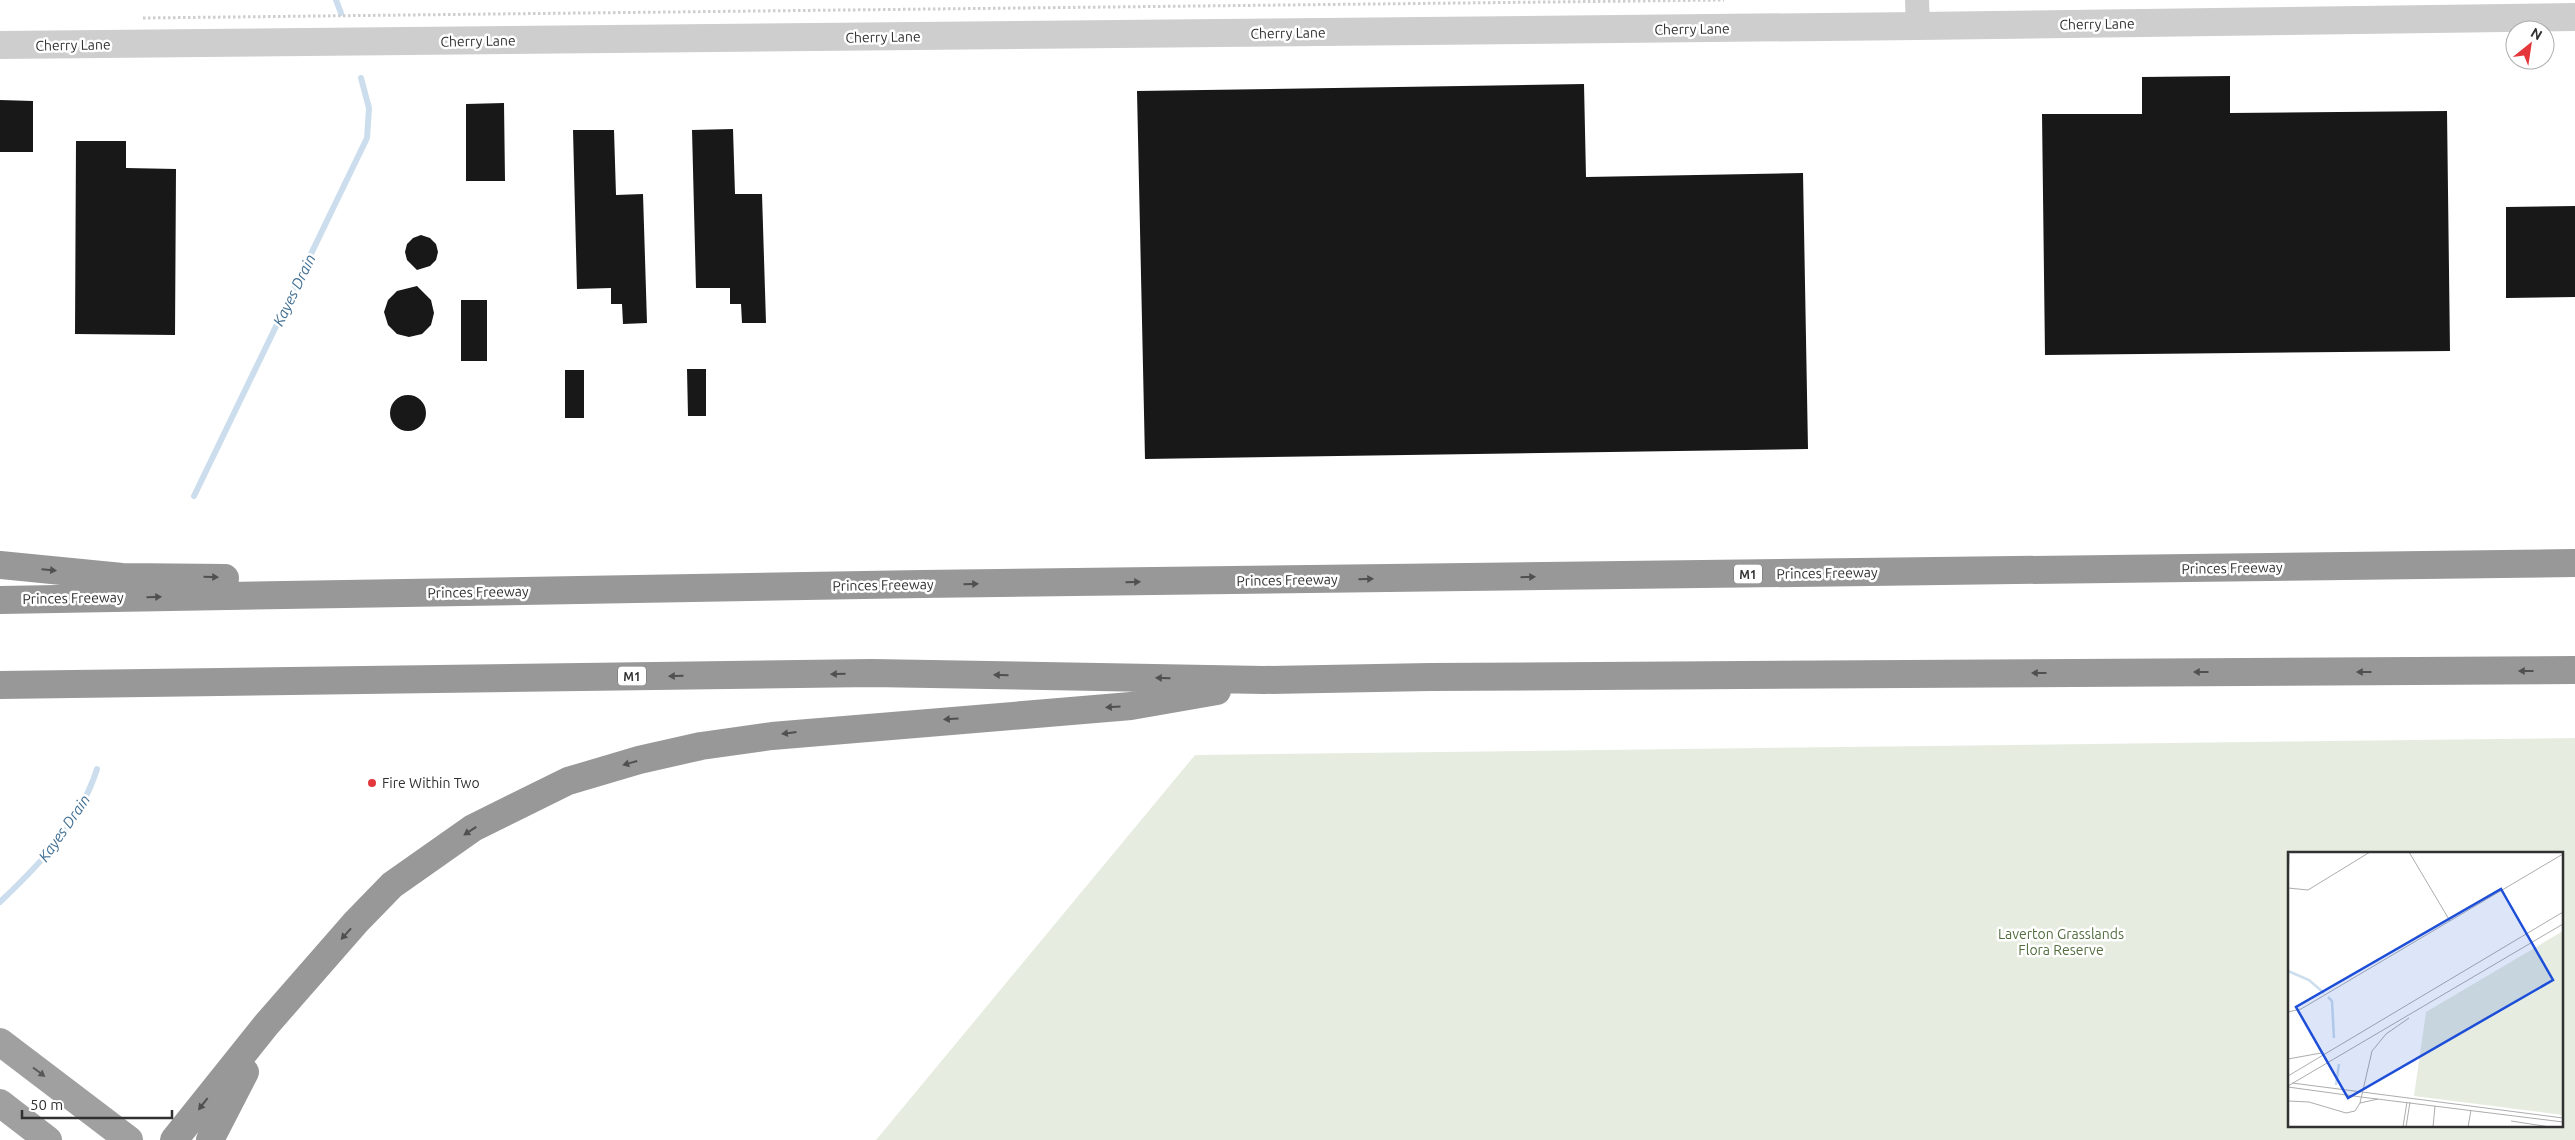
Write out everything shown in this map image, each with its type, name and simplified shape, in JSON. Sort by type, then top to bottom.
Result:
[{"type":"highway","name":"Princes Freeway","points":[[0,600],[922,584],[2575,563]]},
{"type":"highway","points":[[0,566],[122,577],[922,584]]},
{"type":"highway","name":"M1","points":[[0,685],[872,673],[1264,680],[1440,676],[2575,670]]},
{"type":"highway","points":[[174,1140],[266,1025],[350,929],[392,885],[473,828],[568,781],[639,760],[701,746],[772,736],[1131,706],[1203,694],[1264,680]]},
{"type":"highway","points":[[210,1140],[266,1025]]},
{"type":"highway","points":[[0,1042],[129,1140]]},
{"type":"highway","points":[[0,1103],[48,1140]]},
{"type":"street","name":"Cherry Lane","points":[[0,46],[1918,13],[2575,17]]},
{"type":"path","points":[[134,18],[1724,0]]},
{"type":"green space","name":"Laverton Grasslands Flora Reserve","points":[[2575,738],[2575,1140],[876,1140],[1195,755]]},
{"type":"building","points":[[2230,76],[2230,113],[2447,111],[2450,351],[2045,355],[2042,114],[2142,114],[2142,77]]},
{"type":"building","points":[[1584,84],[1586,177],[1803,173],[1808,449],[1145,459],[1137,91]]},
{"type":"building","points":[[0,100],[33,101],[33,152],[0,152]]},
{"type":"building","points":[[504,103],[505,181],[466,181],[466,104]]},
{"type":"building","points":[[733,129],[735,194],[762,194],[766,323],[742,323],[741,304],[730,304],[730,288],[696,288],[692,130]]},
{"type":"building","points":[[573,130],[614,130],[616,195],[643,194],[647,323],[623,324],[622,304],[611,304],[611,288],[577,289]]},
{"type":"building","points":[[76,141],[126,141],[126,168],[176,169],[175,335],[75,334]]},
{"type":"building","points":[[2575,206],[2575,297],[2506,298],[2506,207]]},
{"type":"building","points":[[421,235],[430,238],[436,244],[438,252],[436,260],[430,266],[417,270],[407,260],[405,252],[407,244],[413,238]]},
{"type":"building","points":[[417,286],[431,300],[434,313],[431,325],[422,334],[409,337],[397,334],[388,325],[384,312],[388,300],[397,291]]},
{"type":"building","points":[[461,300],[487,300],[487,361],[461,361]]},
{"type":"building","points":[[687,369],[706,369],[706,416],[688,416]]},
{"type":"building","points":[[565,370],[584,370],[584,418],[565,418]]},
{"type":"building","points":[[408,395],[415,396],[421,400],[425,406],[425,420],[421,426],[415,430],[408,431],[401,430],[395,426],[391,420],[390,413],[391,406],[395,400],[401,396]]},
{"type":"waterway","name":"Kayes Drain","points":[[336,0],[341,13]]},
{"type":"waterway","name":"Kayes Drain","points":[[194,496],[367,138],[369,108],[361,78]]},
{"type":"waterway","name":"Kayes Drain","points":[[0,902],[30,873],[69,825],[90,789],[97,769]]},
{"type":"place","name":"Fire Within Two","points":[[372,783]]}]
